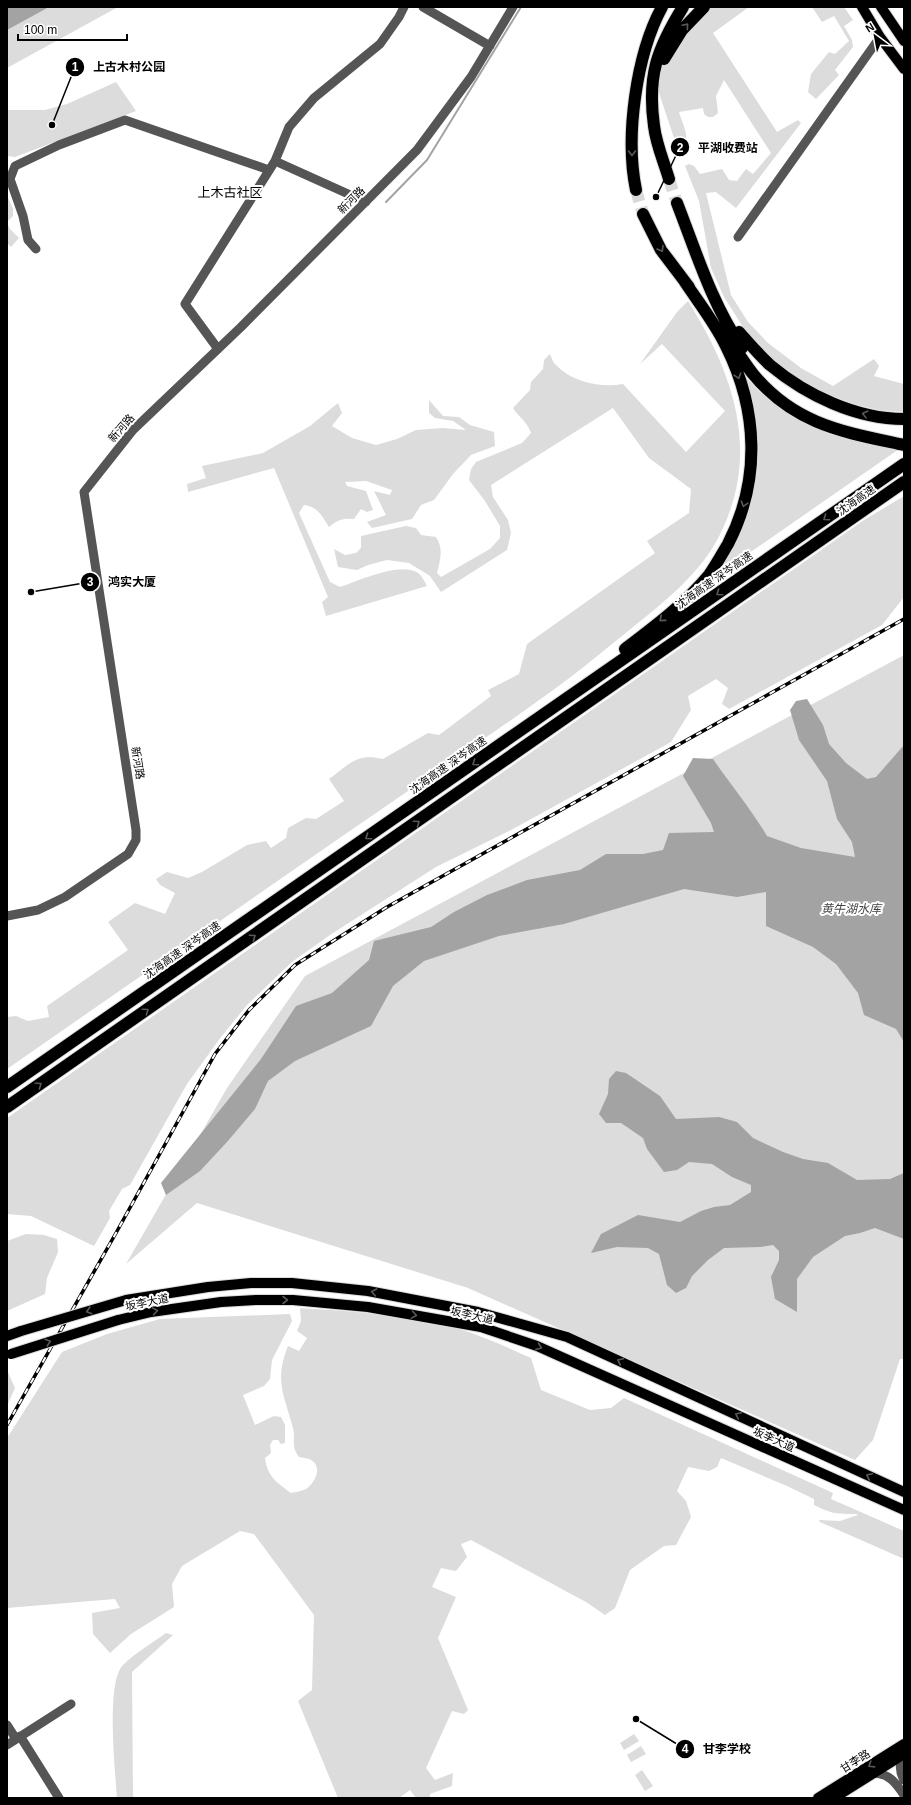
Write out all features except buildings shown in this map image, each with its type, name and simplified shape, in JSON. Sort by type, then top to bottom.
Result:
[{"type":"highway","points":[[636,190],[632,173],[632,133],[642,61],[654,23],[662,7]]},
{"type":"highway","points":[[632,133],[651,52],[661,28],[674,7]]},
{"type":"highway","points":[[669,179],[654,127],[652,81],[654,68],[668,31],[683,7]]},
{"type":"highway","points":[[654,127],[655,91],[662,62],[682,30],[704,7]]},
{"type":"highway","points":[[677,203],[702,270],[723,319],[757,370],[781,394],[810,412],[828,421],[904,446]]},
{"type":"highway","points":[[644,214],[661,250],[752,374],[778,398],[806,418],[826,427],[904,439]]},
{"type":"highway","points":[[702,270],[727,316],[737,330],[770,364],[787,377],[819,397],[844,407],[874,416],[904,419]]},
{"type":"highway","points":[[495,748],[634,643],[694,591],[709,574],[719,559],[738,522],[751,478],[751,435],[746,401],[734,363],[723,340],[685,282]]},
{"type":"highway","name":"沈海高速 深岑高速","points":[[7,1087],[904,464]]},
{"type":"highway","name":"沈海高速","points":[[824,538],[904,482]]},
{"type":"highway","points":[[7,1107],[824,538],[904,489]]},
{"type":"main road","points":[[862,7],[880,37],[904,69]]},
{"type":"main road","points":[[881,7],[904,41]]},
{"type":"main road","name":"坂李大道","points":[[7,1336],[126,1300],[208,1287],[251,1283],[292,1283],[368,1291],[478,1312],[567,1337],[904,1492]]},
{"type":"main road","name":"坂李大道","points":[[9,1355],[118,1320],[150,1312],[221,1302],[293,1300],[368,1307],[481,1328],[537,1346],[904,1510]]},
{"type":"main road","name":"甘李路","points":[[818,1798],[904,1744]]},
{"type":"main road","name":"甘李路","points":[[834,1798],[904,1754]]},
{"type":"street","points":[[218,349],[185,304],[275,161],[289,127],[314,98],[380,44],[399,17],[404,7]]},
{"type":"street","points":[[423,7],[490,46]]},
{"type":"street","name":"新河路","points":[[7,916],[38,910],[56,902],[124,857],[134,845],[136,830],[84,492],[133,430],[218,349],[417,150],[471,78],[513,7]]},
{"type":"street","points":[[738,237],[880,37]]},
{"type":"street","points":[[36,249],[28,240],[23,216],[10,179],[15,166],[59,145],[125,120],[269,170]]},
{"type":"street","points":[[275,161],[366,202]]},
{"type":"street","points":[[7,1745],[71,1704]]},
{"type":"street","points":[[7,1726],[18,1738],[59,1798]]},
{"type":"street","points":[[904,1754],[900,1763],[900,1769],[904,1780]]},
{"type":"street","points":[[873,1773],[879,1773],[890,1777],[897,1784],[904,1795]]},
{"type":"shaded area","points":[[7,7],[118,7],[7,68]]},
{"type":"shaded area","points":[[699,7],[749,7],[713,33],[777,132],[798,120],[801,123],[736,208],[716,192],[706,193],[731,295],[748,322],[768,343],[801,368],[833,386],[874,359],[879,366],[874,376],[904,384],[904,412],[879,410],[854,404],[825,393],[798,380],[776,363],[750,338],[724,297],[711,268],[699,201],[685,166],[689,164],[694,166],[700,174],[722,169],[729,180],[737,181],[746,169],[753,174],[771,153],[724,80],[716,96],[718,113],[713,117],[708,117],[704,114],[703,108],[679,112],[686,132],[687,142],[684,152],[679,153],[657,83],[659,69]]},
{"type":"shaded area","points":[[812,7],[844,7],[853,20],[844,26],[852,40],[853,47],[835,70],[839,75],[816,99],[808,92],[811,74],[829,52],[835,54],[849,41],[834,16],[822,22]]},
{"type":"shaded area","points":[[116,82],[136,111],[15,157],[7,156],[7,110],[45,110],[67,104]]},
{"type":"shaded area","points":[[7,195],[13,209],[13,216],[7,222]]},
{"type":"shaded area","points":[[7,223],[10,229],[19,238],[11,247],[7,243]]},
{"type":"shaded area","points":[[688,301],[704,328],[728,382],[736,411],[740,439],[739,469],[734,498],[723,528],[714,545],[692,574],[651,613],[582,668],[508,722],[7,1069],[7,1017],[16,1016],[28,1021],[49,1017],[47,1006],[128,950],[108,922],[135,903],[165,914],[175,893],[160,885],[156,879],[167,872],[188,878],[202,872],[247,845],[266,841],[271,848],[286,838],[288,828],[306,818],[316,819],[344,801],[329,779],[354,761],[366,757],[383,759],[428,733],[439,735],[491,696],[488,690],[519,674],[527,644],[655,553],[647,541],[689,513],[691,489],[649,458],[613,408],[491,485],[493,497],[508,520],[511,533],[507,550],[441,592],[430,576],[409,563],[387,560],[368,565],[357,570],[338,567],[334,549],[345,555],[356,553],[361,548],[361,536],[406,526],[416,528],[421,535],[436,537],[441,550],[437,573],[441,577],[490,549],[500,538],[500,526],[485,501],[469,480],[471,469],[476,462],[522,443],[531,433],[527,425],[513,408],[530,390],[531,382],[543,369],[544,360],[550,354],[555,364],[570,376],[578,380],[606,385],[623,384],[686,452],[725,411],[662,344],[640,364],[677,312]]},
{"type":"shaded area","points":[[742,373],[760,392],[780,408],[902,447],[706,583],[752,485]]},
{"type":"shaded area","points":[[429,400],[443,416],[459,417],[470,425],[494,432],[495,446],[471,455],[453,474],[434,500],[421,505],[412,519],[372,528],[367,522],[386,515],[374,491],[390,495],[392,490],[366,481],[345,482],[347,486],[366,491],[373,510],[367,512],[361,509],[354,519],[340,520],[329,527],[319,513],[309,506],[304,505],[299,513],[330,582],[340,587],[379,573],[401,569],[411,570],[418,573],[427,586],[326,616],[322,602],[328,597],[274,468],[188,492],[187,484],[206,478],[202,466],[263,453],[310,426],[338,403],[342,413],[332,426],[352,438],[376,445],[397,439],[416,430],[443,428],[466,430],[453,421],[435,418],[429,413]]},
{"type":"shaded area","points":[[904,496],[904,597],[882,625],[729,709],[722,704],[728,688],[716,679],[688,696],[691,710],[671,742],[513,829],[436,867],[330,935],[292,962],[247,1005],[221,1037],[187,1084],[130,1185],[122,1189],[109,1211],[110,1218],[94,1246],[31,1216],[7,1214],[7,1118],[864,520]]},
{"type":"shaded area","points":[[904,655],[904,1359],[900,1359],[873,1440],[855,1460],[468,1288],[197,1203],[126,1264],[227,1088],[305,976]]},
{"type":"shaded area","points":[[26,1234],[44,1235],[57,1239],[58,1252],[47,1278],[45,1294],[7,1311],[7,1241]]},
{"type":"shaded area","points":[[300,1308],[356,1312],[430,1322],[469,1332],[490,1340],[531,1358],[541,1390],[590,1410],[611,1408],[624,1398],[833,1493],[831,1499],[904,1531],[904,1559],[820,1522],[819,1520],[840,1521],[858,1515],[857,1514],[839,1514],[830,1512],[814,1505],[814,1499],[721,1458],[717,1467],[709,1471],[688,1467],[677,1491],[686,1501],[691,1517],[676,1545],[664,1546],[630,1570],[615,1608],[605,1615],[586,1602],[471,1540],[461,1544],[467,1557],[456,1571],[441,1568],[432,1587],[456,1597],[438,1638],[468,1710],[464,1714],[452,1711],[426,1768],[435,1780],[453,1773],[452,1786],[430,1794],[430,1798],[416,1798],[410,1790],[399,1798],[338,1798],[298,1701],[312,1690],[314,1615],[254,1534],[240,1531],[182,1566],[172,1584],[174,1607],[131,1634],[110,1653],[93,1634],[92,1613],[120,1608],[115,1599],[7,1608],[7,1438],[62,1352],[107,1334],[160,1319],[290,1314],[292,1321],[272,1360],[270,1379],[264,1386],[243,1395],[255,1425],[274,1416],[281,1417],[285,1425],[285,1443],[281,1444],[278,1440],[273,1440],[270,1445],[271,1453],[265,1458],[270,1474],[277,1482],[291,1493],[306,1489],[315,1479],[317,1471],[315,1463],[310,1459],[299,1457],[296,1453],[294,1446],[294,1432],[284,1396],[281,1378],[284,1358],[288,1346],[299,1351],[307,1338],[297,1331],[301,1321]]},
{"type":"shaded area","points":[[7,1370],[15,1388],[7,1406]]},
{"type":"shaded area","points":[[166,1633],[173,1635],[132,1672],[133,1798],[117,1798],[113,1732],[116,1680],[123,1665],[134,1655]]},
{"type":"shaded area","points":[[634,1734],[639,1741],[624,1750],[620,1743]]},
{"type":"shaded area","points":[[641,1746],[646,1754],[631,1762],[627,1755]]},
{"type":"shaded area","points":[[642,1770],[653,1786],[645,1791],[635,1775]]},
{"type":"water","points":[[7,7],[49,7],[7,30]]},
{"type":"water","name":"黄牛湖水库","points":[[807,699],[823,725],[829,744],[846,763],[867,779],[876,777],[904,745],[904,1042],[896,1029],[864,1015],[858,993],[836,964],[813,947],[766,926],[766,892],[737,897],[684,889],[564,924],[499,936],[424,961],[393,986],[371,1026],[295,1061],[268,1081],[255,1109],[227,1142],[200,1171],[166,1195],[161,1183],[261,1059],[296,1006],[332,993],[369,960],[374,941],[431,927],[454,912],[487,895],[527,880],[580,870],[606,854],[643,854],[663,850],[669,833],[714,832],[711,823],[683,776],[693,758],[713,759],[767,836],[801,848],[855,857],[852,842],[837,819],[827,781],[799,740],[790,710],[796,701]]},
{"type":"water","points":[[616,1071],[626,1073],[660,1096],[676,1119],[719,1117],[737,1122],[753,1138],[783,1152],[803,1159],[828,1163],[857,1180],[890,1179],[904,1173],[904,1239],[875,1228],[845,1236],[813,1257],[797,1279],[797,1312],[775,1299],[771,1277],[779,1260],[779,1251],[773,1245],[760,1247],[724,1248],[708,1260],[692,1276],[686,1288],[676,1293],[667,1285],[659,1254],[648,1248],[617,1247],[591,1253],[601,1234],[638,1215],[680,1222],[701,1211],[714,1207],[730,1205],[751,1192],[751,1185],[732,1177],[712,1164],[689,1162],[677,1170],[664,1172],[647,1149],[643,1138],[621,1123],[606,1123],[599,1114],[608,1094],[609,1079]]},
{"type":"waterway","points":[[386,202],[427,160],[521,7]]},
{"type":"tunnel","points":[[669,179],[677,203]]},
{"type":"tunnel","points":[[636,190],[643,214]]},
{"type":"railway","points":[[7,1425],[215,1054],[249,1010],[295,965],[387,907],[904,619]]},
{"type":"place","name":"上古木村公园","points":[[52,125]]},
{"type":"place","name":"平湖收费站","points":[[656,197]]},
{"type":"place","name":"鸿实大厦","points":[[31,592]]},
{"type":"place","name":"甘李学校","points":[[636,1719]]},
{"type":"district","name":"上木古社区","points":[[230,192]]}]
